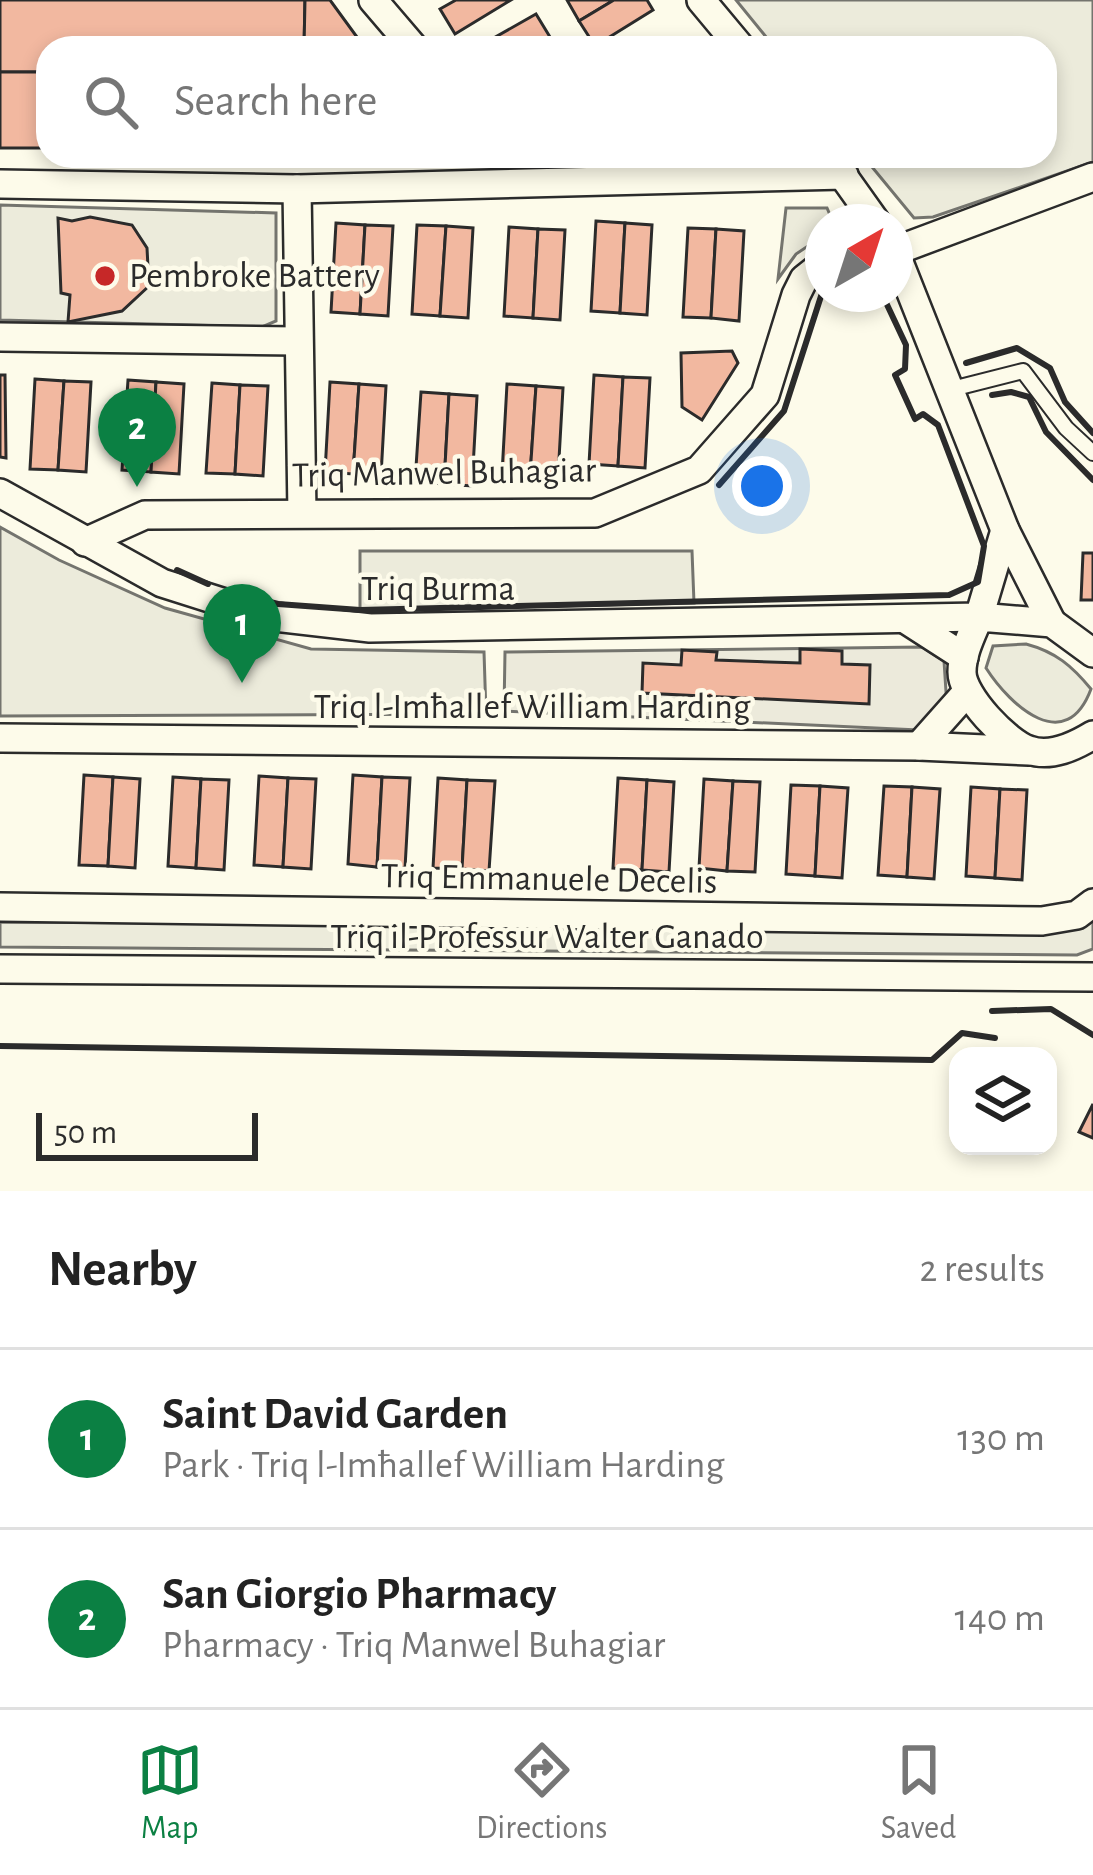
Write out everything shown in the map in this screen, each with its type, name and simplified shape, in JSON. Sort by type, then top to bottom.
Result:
[{"type":"street","points":[[373,0],[403,36]]},
{"type":"street","points":[[701,0],[731,36]]},
{"type":"street","points":[[515,168],[527,183]]},
{"type":"street","points":[[0,184],[297,189],[527,183],[785,168]]},
{"type":"street","points":[[839,168],[863,204]]},
{"type":"street","points":[[913,244],[1093,177]]},
{"type":"street","points":[[297,189],[302,513]]},
{"type":"street","name":"Triq Manwel Buhagiar","points":[[86,542],[146,515],[595,513],[699,470],[765,395],[805,278]]},
{"type":"street","points":[[913,295],[1005,530],[1052,622],[1089,646]]},
{"type":"street","points":[[0,337],[297,341]]},
{"type":"street","name":"Triq Burma","points":[[0,494],[162,583],[266,616],[370,628],[979,617],[1052,622]]},
{"type":"street","points":[[1005,530],[964,657],[962,677],[967,692],[991,721],[1030,751]]},
{"type":"street","points":[[905,620],[964,657]]},
{"type":"street","points":[[919,746],[967,692]]},
{"type":"street","name":"Triq l-Imħallef William Harding","points":[[0,738],[1087,748]]},
{"type":"street","name":"Triq Emmanuele Decelis","points":[[0,907],[1042,922],[1077,915],[1093,903]]},
{"type":"street","name":"Triq il-Professur Walter Ganado","points":[[0,969],[1093,976]]},
{"type":"lane","points":[[952,389],[1023,371],[1066,428],[1093,452]]},
{"type":"shaded area","points":[[736,0],[1093,0],[1093,162],[933,217],[914,218],[913,204],[902,204],[873,168],[1057,168],[1057,36],[765,36]]},
{"type":"shaded area","points":[[0,205],[276,213],[276,321],[262,327],[0,320]]},
{"type":"shaded area","points":[[786,208],[805,208],[805,248],[778,279]]},
{"type":"shaded area","points":[[0,527],[59,560],[165,608],[311,649],[484,652],[486,714],[0,716]]},
{"type":"shaded area","points":[[360,551],[692,551],[694,603],[360,610]]},
{"type":"shaded area","points":[[1026,644],[1063,661],[1091,689],[1068,719],[1038,718],[1009,697],[986,668],[993,646]]},
{"type":"shaded area","points":[[922,647],[944,661],[947,707],[919,730],[504,711],[505,652]]},
{"type":"shaded area","points":[[1093,920],[1093,949],[1077,955],[0,947],[0,922],[1066,928]]},
{"type":"building","points":[[0,0],[305,0],[304,36],[36,36],[36,72],[0,72]]},
{"type":"building","points":[[305,0],[330,0],[356,36],[304,36]]},
{"type":"building","points":[[456,0],[511,0],[455,34],[440,9]]},
{"type":"building","points":[[567,0],[614,0],[579,21]]},
{"type":"building","points":[[614,0],[647,0],[653,10],[611,36],[589,36],[579,21]]},
{"type":"building","points":[[536,14],[549,36],[497,36]]},
{"type":"building","points":[[0,72],[36,72],[36,148],[0,148]]},
{"type":"building","name":"Pembroke Battery","points":[[90,217],[132,225],[147,248],[149,286],[122,311],[68,322],[70,295],[61,293],[58,218]]},
{"type":"building","points":[[596,221],[625,223],[620,313],[591,311]]},
{"type":"building","points":[[336,223],[365,225],[360,314],[331,312]]},
{"type":"building","points":[[625,223],[652,225],[647,315],[620,313]]},
{"type":"building","points":[[365,225],[393,226],[388,316],[360,314]]},
{"type":"building","points":[[417,225],[446,226],[440,316],[412,314]]},
{"type":"building","points":[[446,226],[473,228],[468,318],[440,316]]},
{"type":"building","points":[[509,227],[538,229],[533,318],[504,316]]},
{"type":"building","points":[[688,228],[716,229],[711,318],[683,317]]},
{"type":"building","points":[[538,229],[565,230],[560,320],[533,318]]},
{"type":"building","points":[[716,229],[744,231],[739,321],[711,318]]},
{"type":"building","points":[[732,351],[738,363],[702,420],[682,407],[681,353]]},
{"type":"building","points":[[0,375],[5,375],[6,458],[0,457]]},
{"type":"building","points":[[594,375],[623,377],[618,466],[589,464]]},
{"type":"building","points":[[623,377],[650,378],[645,468],[618,466]]},
{"type":"building","points":[[35,379],[64,381],[58,470],[30,469]]},
{"type":"building","points":[[128,380],[156,382],[151,472],[122,470]]},
{"type":"building","points":[[64,381],[91,382],[86,472],[58,470]]},
{"type":"building","points":[[156,382],[184,384],[179,474],[151,472]]},
{"type":"building","points":[[330,382],[359,384],[353,474],[325,472]]},
{"type":"building","points":[[212,383],[240,385],[235,474],[206,473]]},
{"type":"building","points":[[359,384],[386,386],[381,476],[353,474]]},
{"type":"building","points":[[507,384],[536,386],[530,476],[502,474]]},
{"type":"building","points":[[240,385],[268,386],[263,476],[235,474]]},
{"type":"building","points":[[536,386],[563,388],[558,477],[530,476]]},
{"type":"building","points":[[421,392],[449,394],[444,484],[415,482]]},
{"type":"building","points":[[449,394],[477,396],[472,486],[444,484]]},
{"type":"building","points":[[1083,553],[1093,553],[1093,600],[1081,600]]},
{"type":"building","points":[[800,649],[842,651],[842,664],[870,665],[869,704],[642,693],[643,663],[681,665],[682,650],[717,652],[716,660],[800,663]]},
{"type":"building","points":[[84,775],[113,777],[108,866],[79,865]]},
{"type":"building","points":[[353,775],[382,777],[377,867],[348,864]]},
{"type":"building","points":[[259,776],[288,778],[283,867],[254,865]]},
{"type":"building","points":[[113,777],[140,779],[135,868],[108,866]]},
{"type":"building","points":[[173,777],[201,779],[196,868],[168,866]]},
{"type":"building","points":[[382,777],[410,778],[405,868],[377,867]]},
{"type":"building","points":[[288,778],[316,779],[311,869],[283,867]]},
{"type":"building","points":[[438,778],[467,780],[462,869],[433,868]]},
{"type":"building","points":[[618,778],[647,780],[642,870],[613,868]]},
{"type":"building","points":[[201,779],[229,780],[224,870],[196,868]]},
{"type":"building","points":[[704,779],[733,781],[727,871],[699,868]]},
{"type":"building","points":[[467,780],[495,781],[489,871],[462,869]]},
{"type":"building","points":[[647,780],[674,782],[669,872],[642,870]]},
{"type":"building","points":[[733,781],[760,782],[755,872],[727,871]]},
{"type":"building","points":[[791,785],[820,786],[815,876],[786,874]]},
{"type":"building","points":[[820,786],[848,788],[842,878],[815,876]]},
{"type":"building","points":[[884,786],[912,787],[907,877],[878,875]]},
{"type":"building","points":[[912,787],[940,789],[934,879],[907,877]]},
{"type":"building","points":[[971,787],[1000,789],[995,878],[966,876]]},
{"type":"building","points":[[1000,789],[1027,790],[1022,880],[995,878]]},
{"type":"building","points":[[1093,1104],[1093,1138],[1079,1132]]},
{"type":"wall","points":[[719,485],[784,411],[816,312]]},
{"type":"wall","points":[[243,595],[278,604],[360,610],[949,595],[978,582],[984,546],[938,425],[923,414],[915,419],[895,375],[905,369],[906,345],[890,312]]},
{"type":"wall","points":[[966,363],[1017,348],[1050,368],[1065,402],[1093,433]]},
{"type":"wall","points":[[992,395],[1011,392],[1029,397],[1046,432],[1093,480]]},
{"type":"wall","points":[[177,570],[208,584]]},
{"type":"wall","points":[[992,1011],[1051,1009],[1093,1035]]},
{"type":"wall","points":[[0,1046],[932,1060],[962,1033],[995,1038]]},
{"type":"place","name":"Pembroke Battery","points":[[105,276]]},
{"type":"place","name":"San Giorgio Pharmacy","points":[[137,487]]},
{"type":"place","name":"Saint David Garden","points":[[242,683]]}]
